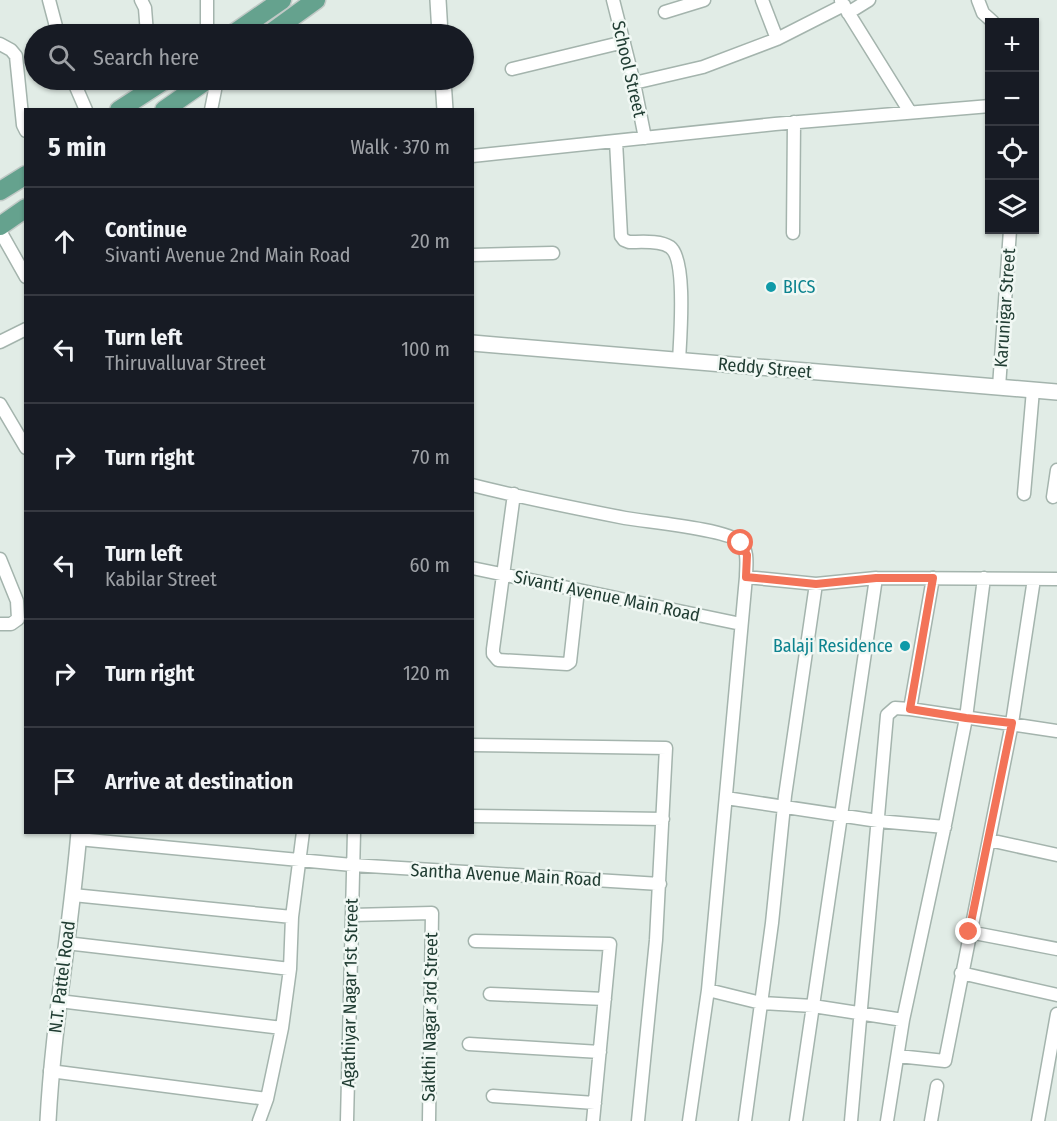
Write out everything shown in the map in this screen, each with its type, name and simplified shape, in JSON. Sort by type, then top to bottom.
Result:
[{"type":"main road","points":[[247,24],[282,0]]},
{"type":"main road","points":[[283,24],[316,0]]},
{"type":"main road","points":[[122,108],[150,90]]},
{"type":"main road","points":[[169,108],[202,90]]},
{"type":"main road","points":[[0,191],[24,176]]},
{"type":"main road","points":[[0,226],[24,209]]},
{"type":"street","points":[[49,0],[55,24]]},
{"type":"street","points":[[141,0],[145,8],[146,24]]},
{"type":"street","points":[[207,0],[207,24]]},
{"type":"street","points":[[438,0],[439,24]]},
{"type":"street","name":"School Street","points":[[613,0],[645,138]]},
{"type":"street","points":[[665,12],[704,0]]},
{"type":"street","points":[[762,0],[777,39]]},
{"type":"street","points":[[634,83],[703,67],[777,39],[844,6],[869,0]]},
{"type":"street","points":[[978,0],[983,13],[989,18]]},
{"type":"street","points":[[844,6],[910,112]]},
{"type":"street","points":[[512,69],[624,42]]},
{"type":"street","points":[[0,44],[11,50],[16,57],[24,128]]},
{"type":"street","points":[[77,90],[85,108]]},
{"type":"street","points":[[211,90],[211,108]]},
{"type":"street","points":[[444,90],[445,108]]},
{"type":"street","points":[[474,156],[794,122],[985,106]]},
{"type":"street","points":[[793,233],[794,122]]},
{"type":"street","points":[[616,141],[621,236],[629,242],[664,244],[670,247],[677,256],[681,282],[680,361]]},
{"type":"street","points":[[0,231],[24,273]]},
{"type":"street","name":"Karunigar Street","points":[[999,387],[1010,234]]},
{"type":"street","points":[[474,255],[553,253]]},
{"type":"street","points":[[0,342],[24,330]]},
{"type":"street","name":"Reddy Street","points":[[474,344],[1057,392]]},
{"type":"street","points":[[1024,494],[1033,390]]},
{"type":"street","points":[[0,404],[24,445]]},
{"type":"street","points":[[1053,497],[1057,470]]},
{"type":"street","points":[[474,485],[625,518],[714,532],[734,538],[741,543],[747,555],[708,990],[689,1121]]},
{"type":"street","points":[[514,494],[493,654],[498,660],[567,664],[570,662],[578,590]]},
{"type":"street","points":[[0,559],[17,601],[18,619],[12,624],[0,624]]},
{"type":"street","name":"Sivanti Avenue Main Road","points":[[474,568],[741,624]]},
{"type":"street","points":[[746,577],[816,584],[876,578],[1057,579]]},
{"type":"street","points":[[796,1121],[876,578]]},
{"type":"street","points":[[910,709],[933,578]]},
{"type":"street","points":[[887,1121],[903,1020],[966,718],[984,579]]},
{"type":"street","points":[[898,1056],[945,1061],[1012,723],[1034,579]]},
{"type":"street","points":[[745,1121],[784,806],[816,584]]},
{"type":"street","points":[[851,1121],[887,715],[895,708],[910,709],[1057,731]]},
{"type":"street","points":[[474,745],[666,748],[660,884],[638,1121]]},
{"type":"street","points":[[726,798],[878,821],[945,827]]},
{"type":"street","points":[[474,816],[663,819]]},
{"type":"street","points":[[260,1121],[282,1028],[290,969],[292,917],[303,834]]},
{"type":"street","name":"Agathiyar Nagar 1st Street","points":[[347,1121],[354,834]]},
{"type":"street","name":"Santha Avenue Main Road","points":[[79,836],[352,865],[660,884]]},
{"type":"street","name":"N.T. Pattel Road","points":[[48,1121],[50,1071],[79,836]]},
{"type":"street","points":[[989,840],[1057,855]]},
{"type":"street","points":[[73,895],[292,917]]},
{"type":"street","name":"Sakthi Nagar 3rd Street","points":[[352,915],[432,913],[429,1121]]},
{"type":"street","points":[[969,932],[1057,949]]},
{"type":"street","points":[[475,940],[610,944],[593,1121]]},
{"type":"street","points":[[66,942],[290,969]]},
{"type":"street","points":[[961,973],[1057,995]]},
{"type":"street","points":[[708,990],[761,1003],[813,1006],[903,1020]]},
{"type":"street","points":[[490,994],[605,999]]},
{"type":"street","points":[[59,1001],[282,1028]]},
{"type":"street","points":[[1038,1121],[1055,1037],[1057,1014]]},
{"type":"street","points":[[469,1044],[600,1052]]},
{"type":"street","points":[[50,1071],[267,1099]]},
{"type":"street","points":[[930,1121],[937,1086]]},
{"type":"street","points":[[493,1096],[595,1104]]},
{"type":"place","name":"BICS","points":[[771,287]]},
{"type":"place","name":"Balaji Residence","points":[[905,646]]},
{"type":"route","points":[[741,543],[747,555],[746,577],[816,584],[876,578],[933,578],[910,709],[1012,723],[969,932]]}]
